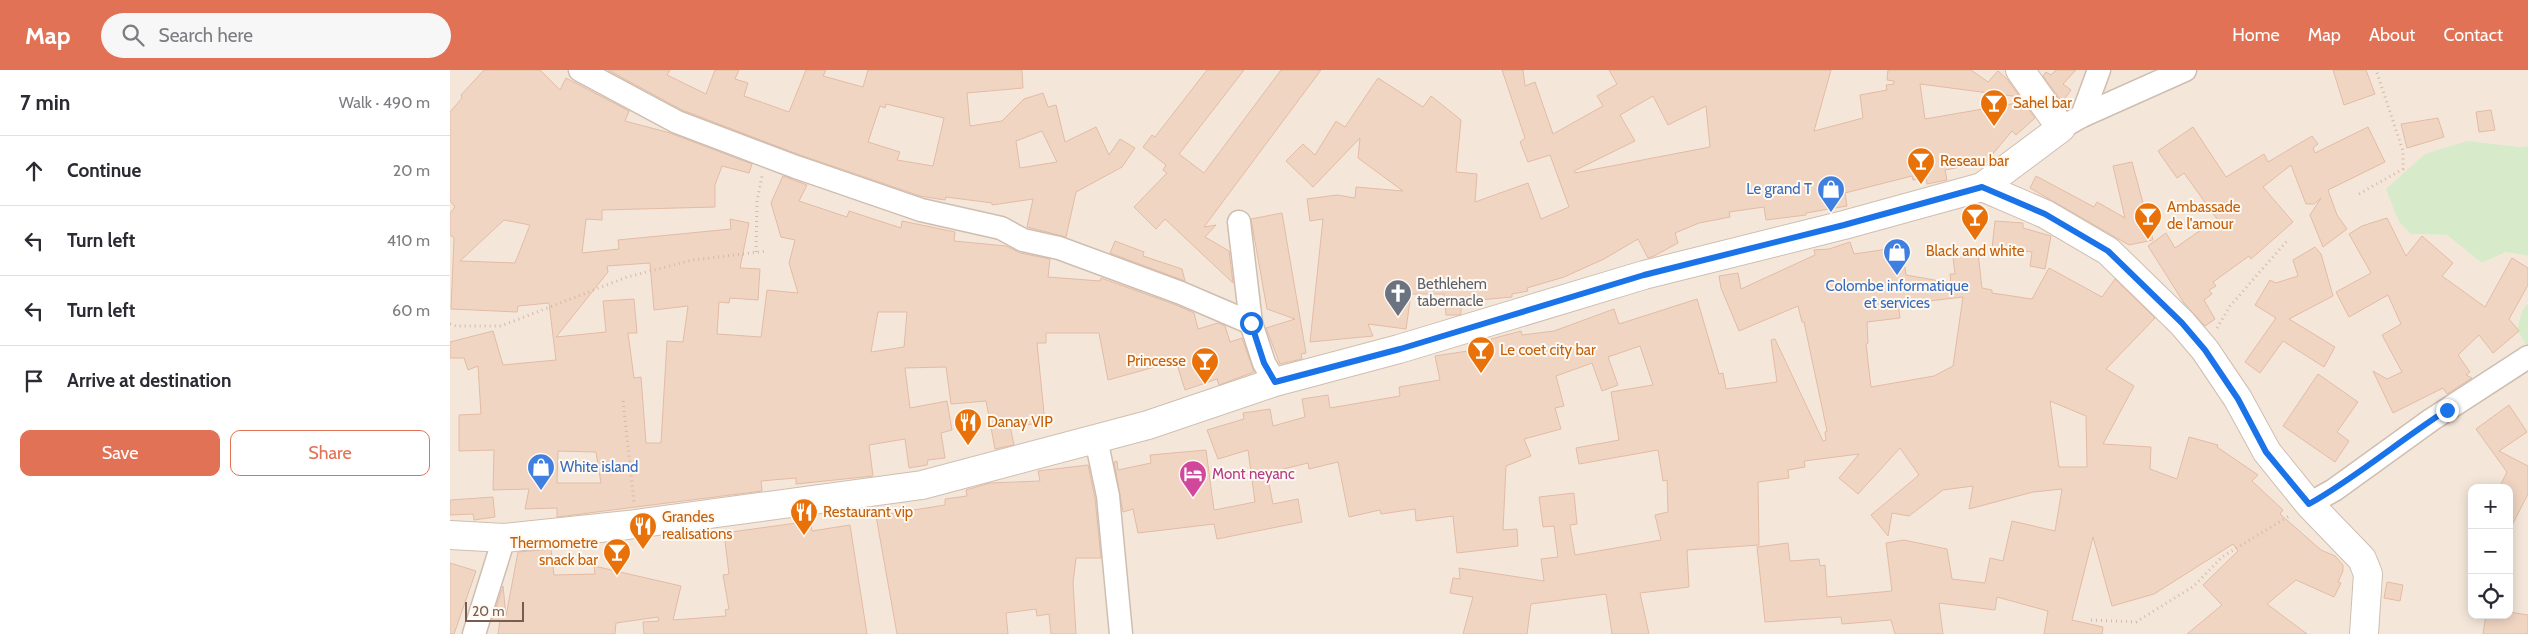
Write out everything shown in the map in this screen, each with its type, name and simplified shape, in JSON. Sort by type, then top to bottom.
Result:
[{"type":"street","points":[[580,70],[677,122],[766,156],[921,210],[1001,228],[1023,240],[1059,248],[1180,293],[1251,323]]},
{"type":"street","points":[[2020,70],[2071,122]]},
{"type":"street","points":[[2071,122],[2098,70]]},
{"type":"street","points":[[450,535],[504,538],[745,511],[922,485],[1096,439],[1148,425],[1275,382],[1400,349],[1644,275],[1844,225],[1982,187],[2071,122],[2185,70]]},
{"type":"street","points":[[1982,187],[2045,214],[2108,251],[2182,323],[2205,350],[2238,399],[2266,452],[2309,504],[2362,558],[2368,574],[2364,634]]},
{"type":"street","points":[[1240,222],[1251,323],[1264,363],[1275,382]]},
{"type":"street","points":[[2309,504],[2334,490],[2423,425],[2528,357]]},
{"type":"street","points":[[1096,439],[1108,496],[1121,634]]},
{"type":"street","points":[[474,634],[504,538]]},
{"type":"path","points":[[2359,194],[2403,169],[2404,152],[2376,70]]},
{"type":"path","points":[[756,252],[757,201],[766,156]]},
{"type":"path","points":[[2205,350],[2230,306],[2287,241]]},
{"type":"path","points":[[450,324],[456,326],[501,326],[627,277],[693,260],[767,251]]},
{"type":"path","points":[[623,401],[636,524]]},
{"type":"path","points":[[2092,620],[2136,622],[2194,586],[2222,557],[2309,504]]},
{"type":"shaded area","points":[[450,70],[2528,70],[2528,146],[2520,147],[2411,234],[2447,235],[2482,263],[2506,252],[2528,256],[2528,303],[2522,311],[2517,327],[2528,350],[2528,634],[450,634]]},
{"type":"green space","points":[[2467,141],[2519,147],[2528,146],[2528,256],[2506,252],[2482,263],[2447,235],[2411,234],[2399,222],[2386,189],[2425,154]]},
{"type":"green space","points":[[2528,303],[2528,350],[2517,328],[2522,311]]},
{"type":"building","points":[[484,70],[540,70],[560,90],[566,78],[629,111],[625,121],[670,133],[752,164],[749,173],[722,166],[715,185],[715,207],[602,210],[602,220],[586,219],[582,253],[619,249],[618,240],[731,229],[730,219],[749,223],[740,268],[760,269],[758,300],[730,298],[729,303],[719,302],[717,334],[761,337],[767,290],[798,293],[789,263],[795,240],[781,237],[771,203],[783,176],[807,185],[799,201],[847,217],[849,211],[901,228],[902,221],[955,232],[954,241],[1006,246],[1020,253],[1050,259],[1048,277],[1100,281],[1101,278],[1176,305],[1194,313],[1198,329],[1218,323],[1225,326],[1230,342],[1242,338],[1254,372],[1219,385],[1217,379],[1185,390],[1176,361],[1108,380],[1099,333],[1046,333],[1046,343],[1037,343],[1045,423],[1010,426],[1014,445],[995,449],[986,401],[951,404],[946,367],[905,368],[910,408],[947,401],[952,430],[941,433],[945,458],[928,460],[927,465],[909,468],[905,439],[869,445],[873,476],[796,484],[796,478],[761,481],[762,491],[557,517],[557,508],[525,509],[529,489],[493,490],[494,450],[459,451],[459,415],[481,414],[478,366],[468,370],[464,358],[450,358],[450,342],[493,331],[503,365],[556,360],[549,303],[518,306],[517,312],[451,309],[454,238],[450,235],[450,213],[455,207],[450,201],[450,112],[462,98],[461,95]],"holes":[[[504,220],[530,225],[515,263],[460,261]],[[650,263],[654,310],[688,306],[683,342],[667,341],[661,443],[646,443],[641,377],[634,378],[628,333],[637,333],[634,299],[603,301],[606,332],[556,337],[608,272],[607,266]],[[878,312],[907,312],[904,347],[871,352]],[[558,451],[596,452],[601,483],[557,483]]]},
{"type":"building","points":[[608,70],[670,70],[667,75],[706,94],[715,70],[739,70],[735,79],[748,83],[744,96],[789,112],[806,70],[826,70],[823,76],[863,87],[868,70],[1022,70],[1023,88],[967,93],[970,126],[1002,121],[1024,99],[1043,93],[1048,107],[1056,105],[1065,142],[1096,127],[1109,155],[1120,139],[1135,148],[1122,167],[1076,192],[1066,237],[1027,227],[1033,199],[992,205],[992,203],[946,197],[945,200],[920,196],[800,155],[682,110]],"holes":[[[886,104],[944,118],[933,166],[897,160],[900,152],[868,142],[880,106],[885,108]],[[1042,131],[1057,162],[1020,168],[1016,141]]]},
{"type":"building","points":[[1207,70],[1244,70],[1179,154],[1204,173],[1281,70],[1321,70],[1204,227],[1216,225],[1205,237],[1229,251],[1233,283],[1165,219],[1156,229],[1134,207],[1167,173],[1163,170],[1166,165],[1143,147],[1152,135],[1155,137]]},
{"type":"building","points":[[1502,70],[1523,70],[1525,86],[1535,82],[1553,134],[1603,106],[1597,96],[1617,84],[1609,70],[1831,70],[1814,131],[1863,118],[1860,95],[1887,90],[1886,85],[1894,84],[1894,81],[1887,80],[1888,70],[1971,70],[1988,82],[1998,71],[2007,79],[2020,97],[1920,84],[1925,119],[2023,102],[2035,118],[2016,135],[2012,131],[1986,162],[1945,170],[1947,180],[1927,184],[1926,178],[1913,180],[1912,176],[1845,193],[1847,206],[1806,213],[1806,215],[1766,220],[1764,207],[1729,212],[1730,217],[1699,223],[1675,233],[1678,243],[1648,258],[1638,239],[1604,259],[1564,277],[1527,288],[1528,291],[1512,294],[1512,297],[1479,300],[1480,306],[1461,307],[1461,314],[1459,315],[1446,315],[1444,294],[1411,294],[1406,329],[1368,324],[1373,336],[1310,342],[1323,219],[1310,221],[1307,199],[1337,195],[1355,198],[1356,187],[1403,191],[1358,158],[1360,138],[1313,187],[1286,161],[1303,144],[1315,155],[1336,121],[1345,127],[1378,78],[1423,107],[1431,96],[1461,120],[1456,172],[1477,174],[1475,202],[1528,183],[1541,219],[1569,207],[1550,155],[1528,162],[1520,142],[1525,138]],"holes":[[[1653,96],[1668,125],[1706,106],[1710,147],[1575,173],[1574,171],[1635,141],[1620,115]]]},
{"type":"building","points":[[2056,70],[2076,70],[2063,84],[2071,90],[2062,102],[2043,76],[2046,72],[2051,75]]},
{"type":"building","points":[[2333,70],[2366,70],[2375,94],[2344,105]]},
{"type":"building","points":[[2491,110],[2495,130],[2479,132],[2476,112]]},
{"type":"building","points":[[2438,118],[2444,137],[2407,148],[2401,124]]},
{"type":"building","points":[[2193,127],[2226,177],[2264,154],[2268,162],[2312,136],[2318,144],[2313,148],[2315,153],[2368,127],[2385,162],[2328,190],[2337,215],[2347,229],[2323,247],[2310,215],[2321,198],[2314,204],[2306,204],[2291,165],[2263,187],[2293,222],[2251,259],[2249,256],[2213,282],[2216,286],[2209,290],[2212,294],[2204,300],[2215,319],[2205,326],[2184,303],[2148,246],[2166,233],[2175,248],[2217,219],[2184,173],[2177,178],[2158,151]]},
{"type":"building","points":[[2132,162],[2153,240],[2129,245],[2030,188],[2036,176],[2094,207],[2097,202],[2125,218],[2113,166]]},
{"type":"building","points":[[1282,213],[1306,353],[1301,354],[1302,359],[1280,364],[1266,328],[1295,319],[1267,309],[1251,219]]},
{"type":"building","points":[[2387,218],[2406,256],[2422,236],[2453,263],[2442,276],[2485,307],[2512,258],[2528,268],[2528,285],[2509,319],[2519,331],[2493,353],[2479,335],[2458,355],[2470,372],[2466,375],[2472,378],[2447,394],[2443,388],[2393,413],[2373,371],[2387,379],[2402,372],[2382,335],[2401,324],[2388,295],[2349,317],[2336,292],[2371,273],[2349,234],[2362,226]]},
{"type":"building","points":[[1995,221],[2023,223],[2023,228],[2051,236],[2045,269],[2030,266],[2032,252],[1992,248]]},
{"type":"building","points":[[1115,241],[1144,252],[1143,256],[1182,269],[1185,281],[1110,253]]},
{"type":"building","points":[[1850,242],[1854,254],[1902,247],[1906,275],[1951,283],[1950,274],[1955,274],[1953,257],[1978,253],[1982,288],[1992,290],[1992,293],[2032,299],[2049,268],[2102,297],[2115,279],[2155,318],[2106,369],[2134,386],[2103,444],[2151,447],[2150,469],[2177,479],[2189,437],[2218,445],[2217,447],[2258,475],[2252,481],[2283,510],[2280,514],[2321,550],[2335,556],[2343,565],[2343,571],[2338,582],[2341,583],[2334,597],[2296,580],[2267,604],[2307,634],[2187,634],[2222,605],[2203,585],[2238,551],[2233,544],[2154,594],[2112,606],[2093,537],[2072,620],[2103,627],[2102,634],[2044,634],[2048,611],[1997,597],[1995,610],[1939,603],[1943,634],[1895,634],[1891,620],[1842,624],[1841,617],[1765,622],[1757,547],[1788,543],[1790,561],[1819,559],[1820,566],[1825,565],[1827,597],[1892,591],[1886,543],[1904,540],[1947,549],[1952,579],[1985,583],[1990,558],[2003,561],[2012,521],[2055,531],[2062,489],[2033,492],[1969,509],[1973,486],[1943,490],[1909,516],[1892,513],[1888,536],[1871,515],[1919,475],[1900,448],[1858,494],[1839,478],[1859,454],[1804,461],[1805,467],[1788,470],[1789,478],[1758,482],[1759,545],[1687,550],[1689,587],[1640,593],[1649,634],[1612,634],[1606,594],[1531,604],[1527,634],[1463,634],[1473,597],[1450,593],[1453,578],[1460,579],[1459,568],[1544,581],[1541,559],[1558,557],[1554,526],[1543,527],[1539,497],[1574,493],[1577,524],[1570,525],[1575,555],[1661,540],[1655,515],[1668,512],[1667,480],[1663,481],[1658,450],[1579,464],[1576,448],[1619,440],[1611,392],[1653,385],[1640,346],[1608,357],[1618,385],[1602,391],[1592,363],[1556,376],[1564,406],[1555,408],[1561,429],[1524,439],[1531,456],[1506,466],[1503,530],[1517,529],[1518,546],[1457,553],[1453,516],[1416,521],[1415,509],[1381,514],[1380,510],[1349,517],[1338,462],[1309,469],[1308,463],[1267,473],[1273,504],[1298,499],[1302,522],[1217,539],[1214,524],[1138,533],[1133,509],[1123,512],[1114,462],[1117,461],[1118,470],[1151,463],[1150,455],[1206,450],[1214,510],[1255,502],[1248,450],[1218,459],[1207,430],[1244,419],[1243,413],[1270,409],[1273,426],[1305,417],[1302,399],[1328,395],[1330,408],[1400,396],[1399,387],[1440,380],[1435,356],[1494,347],[1491,339],[1521,331],[1522,335],[1554,331],[1614,309],[1619,324],[1697,299],[1719,374],[1723,373],[1726,389],[1777,382],[1771,340],[1775,339],[1823,441],[1826,440],[1825,432],[1827,431],[1804,322],[1802,322],[1798,306],[1739,331],[1721,288],[1719,276],[1738,273],[1741,289],[1815,255],[1814,250],[1829,249]],"holes":[[[1963,297],[1953,366],[1934,376],[1871,387],[1866,344],[1868,343],[1867,322],[1900,318],[1898,303],[1928,307],[1929,301]],[[2050,401],[2086,416],[2087,467],[2059,467]]]},
{"type":"building","points":[[2315,247],[2321,254],[2333,296],[2289,319],[2335,347],[2324,367],[2283,341],[2260,373],[2245,362],[2276,318],[2255,305],[2270,280],[2276,283],[2298,276],[2293,260]]},
{"type":"building","points":[[2318,374],[2358,402],[2337,432],[2349,441],[2335,462],[2283,426]]},
{"type":"building","points":[[2509,405],[2527,432],[2499,451],[2528,466],[2528,494],[2513,523],[2513,484],[2501,484],[2507,472],[2476,429]]},
{"type":"building","points":[[1088,465],[1095,498],[1101,558],[1076,558],[1073,583],[1076,634],[1051,634],[1049,614],[1037,616],[1036,609],[1006,613],[1008,634],[897,634],[876,516],[945,505],[945,499],[967,496],[966,490],[990,483],[1040,481],[1038,471]]},
{"type":"building","points":[[493,497],[495,517],[474,520],[473,514],[450,515],[450,500]]},
{"type":"building","points":[[811,521],[812,531],[850,525],[867,634],[644,634],[643,622],[659,621],[658,617],[616,623],[615,634],[498,634],[500,620],[492,620],[503,586],[506,616],[518,552],[551,549],[554,575],[595,574],[594,566],[681,586],[673,620],[726,616],[725,610],[729,609],[723,575],[729,574],[724,533]]},
{"type":"building","points":[[450,563],[476,571],[454,634],[450,634]]},
{"type":"building","points":[[2387,582],[2403,585],[2400,601],[2384,598]]},
{"type":"building","points":[[2513,613],[2528,615],[2528,634],[2483,634],[2485,619],[2513,619]]},
{"type":"place","name":"Sahel bar","points":[[1994,127]]},
{"type":"place","name":"Reseau bar","points":[[1921,185]]},
{"type":"place","name":"Le grand T","points":[[1831,213]]},
{"type":"place","name":"Ambassade de l'amour","points":[[2148,240]]},
{"type":"place","name":"Black and white","points":[[1975,241]]},
{"type":"place","name":"Colombe informatique et services","points":[[1897,276]]},
{"type":"place","name":"Bethlehem tabernacle","points":[[1398,317]]},
{"type":"place","name":"Le coet city bar","points":[[1481,374]]},
{"type":"place","name":"Princesse","points":[[1205,385]]},
{"type":"place","name":"Danay VIP","points":[[968,446]]},
{"type":"place","name":"White island","points":[[541,491]]},
{"type":"place","name":"Mont neyanc","points":[[1193,498]]},
{"type":"place","name":"Restaurant vip","points":[[804,536]]},
{"type":"place","name":"Grandes realisations","points":[[643,550]]},
{"type":"place","name":"Thermometre snack bar","points":[[617,576]]},
{"type":"route","points":[[1251,323],[1264,363],[1275,382],[1400,349],[1644,275],[1844,225],[1982,187],[2045,214],[2076,234],[2108,251],[2182,323],[2205,350],[2238,399],[2266,452],[2309,504],[2334,490],[2372,461],[2447,410]]}]
